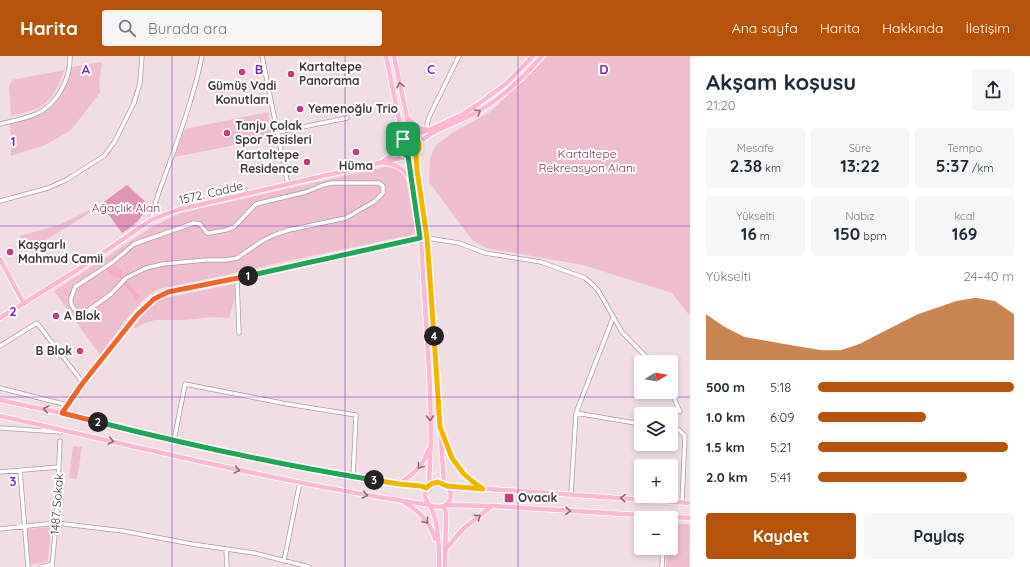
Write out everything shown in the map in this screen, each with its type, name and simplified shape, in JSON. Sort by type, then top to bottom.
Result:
[{"type":"main road","points":[[386,56],[402,140],[401,151],[408,156],[420,238],[430,387],[428,487],[425,497],[426,501],[430,505],[435,521],[439,552],[439,567]]},
{"type":"main road","points":[[394,56],[411,136]]},
{"type":"main road","points":[[419,143],[430,132],[483,102],[513,78],[533,56]]},
{"type":"main road","points":[[381,163],[393,154],[402,140],[408,136],[430,132],[481,110],[505,93],[542,56]]},
{"type":"main road","points":[[407,118],[420,128],[430,132]]},
{"type":"main road","points":[[411,136],[416,138],[419,143],[419,149],[416,154],[417,170],[427,238],[440,427],[446,485],[451,495],[450,500],[445,506],[445,567]]},
{"type":"main road","points":[[408,156],[416,154]]},
{"type":"main road","name":"1572. Cadde","points":[[0,318],[24,304],[151,220],[177,210],[408,156]]},
{"type":"main road","points":[[381,163],[398,166],[404,170],[412,182]]},
{"type":"main road","points":[[0,259],[24,304]]},
{"type":"main road","points":[[0,400],[62,413],[174,441],[311,470],[399,484],[428,487],[436,482],[446,485],[483,489],[690,502]]},
{"type":"main road","points":[[0,416],[180,458],[399,501],[430,505],[437,508],[445,506],[493,506],[634,515]]},
{"type":"main road","points":[[440,427],[452,458],[463,473],[483,489]]},
{"type":"main road","points":[[399,484],[416,471],[423,463],[427,454],[430,440]]},
{"type":"main road","points":[[399,501],[417,512],[428,523],[434,535],[439,552]]},
{"type":"main road","points":[[446,550],[463,529],[493,506]]},
{"type":"main road","points":[[678,518],[690,518]]},
{"type":"street","points":[[0,124],[37,113],[46,108],[59,93],[68,77],[70,56]]},
{"type":"street","points":[[0,201],[48,188],[66,180],[104,156],[115,141],[134,103],[140,83],[142,56]]},
{"type":"street","points":[[151,220],[156,198],[198,76],[202,56]]},
{"type":"street","points":[[262,56],[288,184]]},
{"type":"street","points":[[430,132],[427,125],[429,117],[458,56]]},
{"type":"street","points":[[278,132],[347,118]]},
{"type":"street","points":[[376,183],[383,186],[384,191],[382,196],[346,218],[289,230],[274,235],[262,241],[237,258],[156,265],[135,273],[121,282],[111,294],[79,317],[76,314],[71,304],[71,298],[75,287],[113,262],[129,247],[138,242],[194,223],[200,224],[206,232],[210,233],[226,230],[236,225],[256,204],[306,192],[324,184],[376,183]]},
{"type":"street","points":[[62,413],[82,384],[137,315],[154,299],[168,292],[237,279],[420,238],[464,244],[485,253],[535,260],[572,272],[585,278],[593,285],[622,332],[644,355]]},
{"type":"street","points":[[237,279],[239,333]]},
{"type":"street","points":[[571,494],[576,413],[613,318]]},
{"type":"street","points":[[0,346],[37,323],[82,384]]},
{"type":"street","points":[[174,441],[185,384],[287,404],[356,415],[353,477]]},
{"type":"street","points":[[0,388],[67,405]]},
{"type":"street","points":[[674,399],[680,412]]},
{"type":"street","points":[[576,413],[634,423]]},
{"type":"street","points":[[0,428],[73,432]]},
{"type":"street","points":[[678,430],[685,436],[682,502]]},
{"type":"street","name":"1487. Sokak","points":[[52,566],[56,523],[60,441]]},
{"type":"street","points":[[0,472],[59,467]]},
{"type":"street","points":[[20,471],[28,567]]},
{"type":"street","points":[[284,561],[300,482]]},
{"type":"street","points":[[0,529],[56,523],[123,531],[192,544],[254,553],[309,567]]},
{"type":"street","points":[[226,549],[226,567]]},
{"type":"street","points":[[662,567],[663,555]]},
{"type":"street","points":[[41,567],[52,566]]},
{"type":"green space","name":"Kartaltepe Rekreasyon Alanı","points":[[548,56],[690,56],[690,316],[672,293],[583,265],[486,248],[472,240],[429,182],[430,158],[436,145],[454,132],[490,112]]},
{"type":"green space","points":[[102,62],[99,81],[100,93],[71,130],[45,145],[11,156],[10,124],[32,117],[50,106],[63,90],[71,67]]},
{"type":"green space","points":[[64,70],[61,80],[48,101],[38,108],[11,116],[9,87],[12,80]]},
{"type":"green space","name":"Tanju Çolak Spor Tesisleri","points":[[268,112],[272,138],[174,157],[185,129]]},
{"type":"green space","points":[[389,166],[400,170],[406,179],[416,234],[159,289],[151,293],[143,300],[100,355],[54,291],[152,227],[180,213]]},
{"type":"green space","name":"Ağaçlık Alan","points":[[127,185],[148,204],[138,221],[122,233],[101,204]]},
{"type":"green space","name":"Ağaçlık Alan","points":[[96,207],[99,207],[25,253],[19,236],[59,225]]},
{"type":"green space","points":[[234,284],[236,295],[229,318],[213,317],[185,320],[155,320],[135,328],[134,327],[149,307],[161,299]]},
{"type":"green space","points":[[73,446],[82,447],[77,479],[69,478]]},
{"type":"green space","points":[[678,524],[690,524],[689,567],[666,567],[666,555],[678,555]]},
{"type":"green space","points":[[51,527],[48,561],[30,565],[27,529]]},
{"type":"shaded area","points":[[114,265],[122,271],[122,275],[140,296],[139,299],[135,301],[133,298],[134,296],[118,277],[115,277],[107,270]]},
{"type":"place","name":"Gümüş Vadi Konutları","points":[[242,72]]},
{"type":"place","name":"Kartaltepe Panorama","points":[[291,74]]},
{"type":"place","name":"Yemenoğlu Trio","points":[[300,109]]},
{"type":"place","name":"Tanju Çolak Spor Tesisleri","points":[[227,133]]},
{"type":"place","name":"Hüma","points":[[356,152]]},
{"type":"place","name":"Kartaltepe Residence","points":[[307,162]]},
{"type":"place","name":"Kaşgarlı Mahmud Camii","points":[[10,252]]},
{"type":"place","name":"A Blok","points":[[56,316]]},
{"type":"place","name":"B Blok","points":[[80,351]]},
{"type":"place","name":"Ovacık","points":[[509,498]]},
{"type":"route","points":[[408,136],[416,138],[420,146],[416,154],[417,170],[427,238],[440,427],[452,458],[463,473],[483,489],[447,486],[440,482],[433,482],[426,488],[421,486],[311,470],[174,441],[62,413],[82,384],[137,315],[160,295],[168,292],[225,282],[303,263],[420,238],[408,156],[402,153],[400,148],[400,144],[403,139],[408,136]]}]
